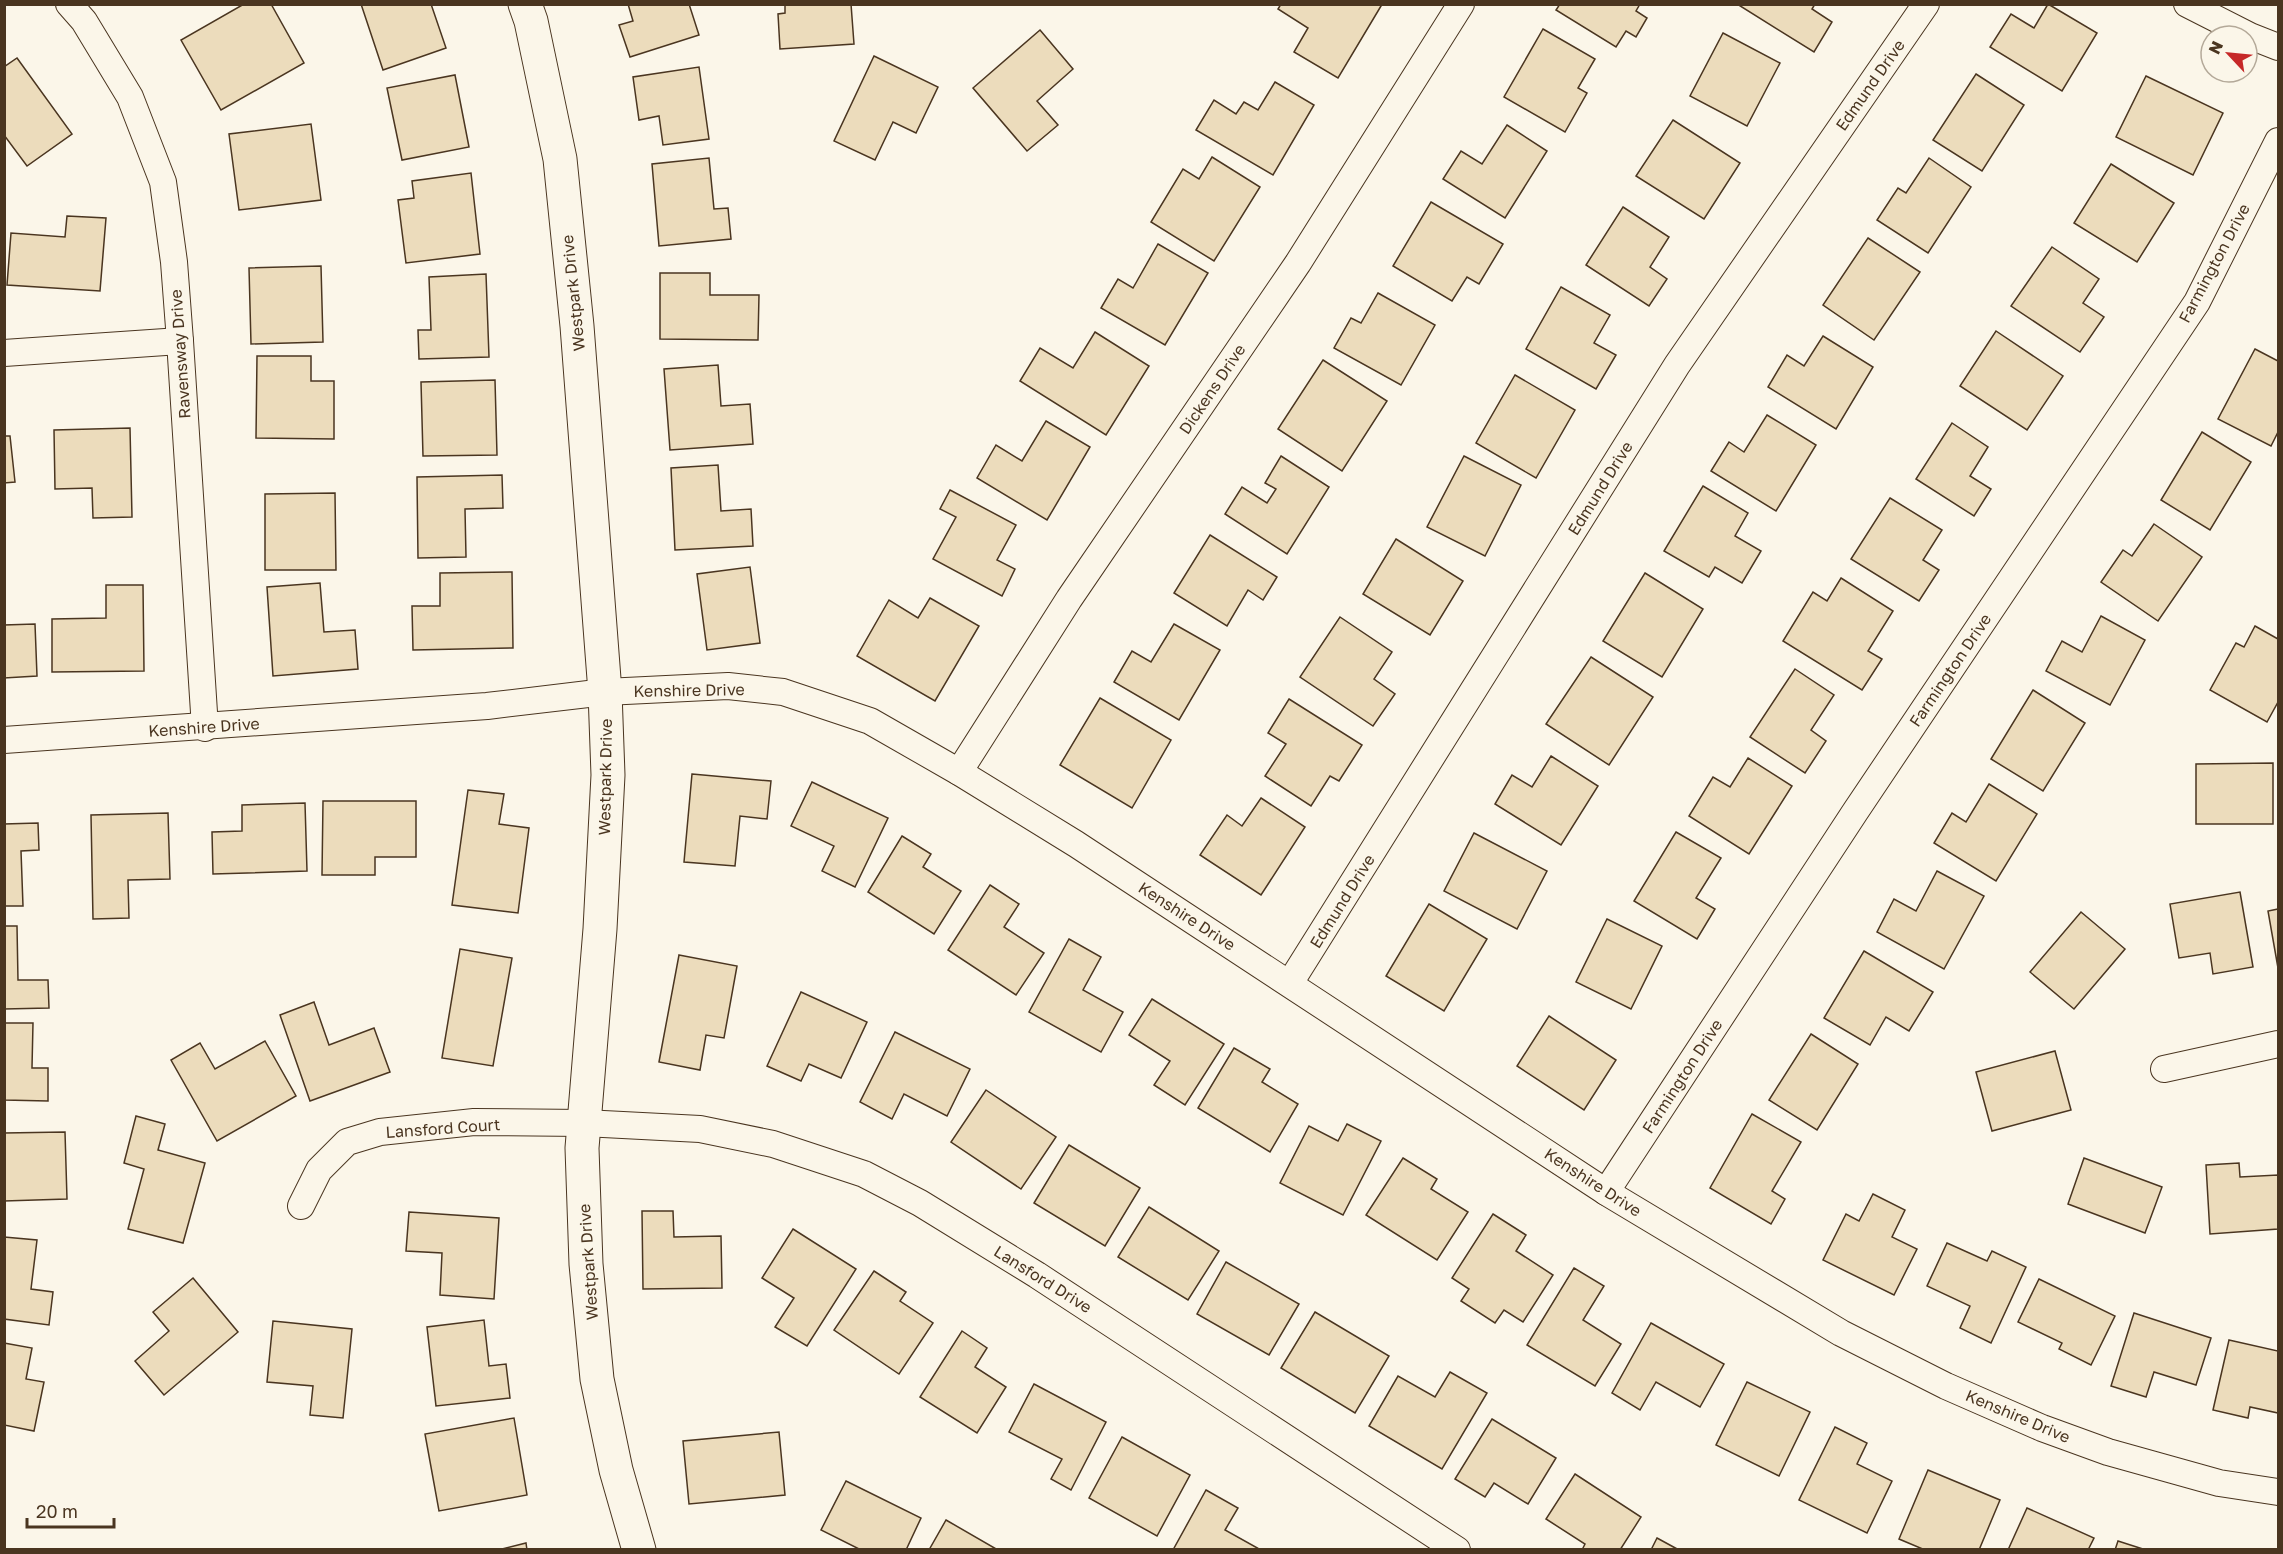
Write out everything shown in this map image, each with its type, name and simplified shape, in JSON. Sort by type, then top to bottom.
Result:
[{"type":"street","name":"Ravensway Drive","points":[[69,4],[84,21],[130,96],[163,182],[174,262],[205,728]]},
{"type":"street","name":"Westpark Drive","points":[[525,4],[531,21],[560,159],[577,326],[605,692],[608,776],[602,894],[582,1148],[586,1264],[597,1379],[616,1470],[639,1550]]},
{"type":"street","name":"Dickens Drive","points":[[959,772],[1069,599],[1298,262],[1461,4]]},
{"type":"street","name":"Edmund Drive","points":[[1290,983],[1677,365],[1926,4]]},
{"type":"street","points":[[2187,4],[2250,36],[2278,47]]},
{"type":"street","name":"Farmington Drive","points":[[1606,1192],[1855,812],[2197,302],[2278,141]]},
{"type":"street","points":[[4,354],[180,341]]},
{"type":"street","name":"Kenshire Drive","points":[[4,740],[205,728],[487,706],[605,692],[728,686],[783,692],[870,722],[959,772],[1076,844],[1606,1192],[1841,1333],[1946,1386],[2042,1428],[2108,1452],[2219,1483],[2278,1492]]},
{"type":"street","points":[[2164,1069],[2278,1044]]},
{"type":"street","name":"Lansford Court","points":[[301,1206],[319,1170],[347,1142],[380,1132],[474,1122],[584,1123]]},
{"type":"street","name":"Lansford Drive","points":[[584,1123],[700,1129],[773,1144],[864,1174],[920,1203],[1037,1275],[1457,1550]]},
{"type":"building","points":[[244,4],[271,4],[304,63],[221,110],[181,40]]},
{"type":"building","points":[[361,4],[431,4],[446,48],[383,70]]},
{"type":"building","points":[[628,4],[689,4],[699,35],[630,57],[619,25],[633,21]]},
{"type":"building","points":[[785,4],[851,4],[854,44],[780,49],[778,14],[785,13]]},
{"type":"building","points":[[1281,4],[1379,4],[1381,6],[1338,78],[1294,52],[1308,28],[1278,9]]},
{"type":"building","points":[[1560,4],[1640,4],[1636,11],[1647,18],[1636,37],[1626,31],[1616,47],[1556,10]]},
{"type":"building","points":[[1737,4],[1815,4],[1812,9],[1832,22],[1814,52]]},
{"type":"building","points":[[2048,4],[2097,33],[2062,91],[1990,47],[2011,14],[2034,28]]},
{"type":"building","points":[[1543,29],[1595,59],[1578,88],[1587,93],[1565,132],[1504,97]]},
{"type":"building","points":[[1040,30],[1073,69],[1037,101],[1058,125],[1027,151],[973,88]]},
{"type":"building","points":[[1723,33],[1780,63],[1747,126],[1690,96]]},
{"type":"building","points":[[874,56],[938,87],[916,133],[893,122],[875,160],[834,141]]},
{"type":"building","points":[[17,58],[72,134],[27,166],[4,135],[4,67]]},
{"type":"building","points":[[699,67],[709,139],[663,145],[659,116],[639,120],[633,77]]},
{"type":"building","points":[[1976,74],[2024,105],[1982,171],[1933,140]]},
{"type":"building","points":[[455,75],[469,147],[402,160],[387,88]]},
{"type":"building","points":[[2146,76],[2223,113],[2193,175],[2116,137]]},
{"type":"building","points":[[1275,82],[1314,105],[1273,175],[1196,130],[1214,100],[1236,114],[1244,102],[1258,110]]},
{"type":"building","points":[[1673,120],[1740,163],[1704,219],[1636,176]]},
{"type":"building","points":[[311,124],[321,200],[239,210],[229,134]]},
{"type":"building","points":[[1507,125],[1547,151],[1505,218],[1443,179],[1461,151],[1482,164]]},
{"type":"building","points":[[1212,157],[1260,187],[1214,261],[1151,222],[1183,169],[1199,179]]},
{"type":"building","points":[[709,158],[714,209],[728,208],[731,239],[659,246],[652,164]]},
{"type":"building","points":[[1929,158],[1971,187],[1928,253],[1877,220],[1898,188],[1906,193]]},
{"type":"building","points":[[2111,164],[2174,203],[2137,262],[2074,223]]},
{"type":"building","points":[[471,173],[480,254],[406,263],[398,200],[414,198],[412,181]]},
{"type":"building","points":[[1431,202],[1503,244],[1479,284],[1467,277],[1452,301],[1393,266]]},
{"type":"building","points":[[1623,207],[1669,237],[1650,267],[1667,279],[1649,306],[1586,265]]},
{"type":"building","points":[[67,216],[106,218],[100,291],[7,285],[11,233],[65,237]]},
{"type":"building","points":[[1868,238],[1920,272],[1874,340],[1823,305]]},
{"type":"building","points":[[1158,244],[1208,273],[1165,345],[1101,308],[1118,279],[1133,288]]},
{"type":"building","points":[[2052,247],[2099,279],[2083,303],[2104,317],[2080,352],[2011,306]]},
{"type":"building","points":[[321,266],[323,342],[251,344],[249,268]]},
{"type":"building","points":[[660,273],[710,273],[710,295],[759,295],[758,340],[660,339]]},
{"type":"building","points":[[486,274],[489,357],[419,359],[418,330],[431,330],[429,277]]},
{"type":"building","points":[[1561,287],[1610,315],[1594,343],[1616,355],[1596,389],[1526,349]]},
{"type":"building","points":[[1378,293],[1435,325],[1401,385],[1334,348],[1351,318],[1361,323]]},
{"type":"building","points":[[1996,331],[2063,376],[2027,430],[1960,386]]},
{"type":"building","points":[[1095,332],[1149,366],[1106,435],[1020,381],[1040,348],[1073,368]]},
{"type":"building","points":[[1823,336],[1873,367],[1836,429],[1768,387],[1787,355],[1804,366]]},
{"type":"building","points":[[2255,349],[2278,361],[2278,432],[2271,446],[2218,419]]},
{"type":"building","points":[[257,356],[311,356],[311,381],[334,381],[334,439],[256,438]]},
{"type":"building","points":[[1323,360],[1387,401],[1342,471],[1278,429]]},
{"type":"building","points":[[718,365],[721,406],[750,404],[753,444],[670,450],[664,369]]},
{"type":"building","points":[[1515,375],[1575,410],[1536,478],[1476,443]]},
{"type":"building","points":[[495,380],[497,455],[423,456],[421,382]]},
{"type":"building","points":[[1767,415],[1816,445],[1776,511],[1711,471],[1729,442],[1744,452]]},
{"type":"building","points":[[1046,421],[1090,447],[1047,520],[977,478],[996,445],[1022,461]]},
{"type":"building","points":[[1952,423],[1988,447],[1970,476],[1991,489],[1974,516],[1916,479]]},
{"type":"building","points":[[130,428],[132,517],[93,518],[92,488],[55,489],[54,430]]},
{"type":"building","points":[[2202,432],[2251,462],[2210,530],[2161,500]]},
{"type":"building","points":[[4,436],[10,436],[15,482],[4,483]]},
{"type":"building","points":[[1281,456],[1329,487],[1287,554],[1225,514],[1242,487],[1267,503],[1276,489],[1265,483]]},
{"type":"building","points":[[1464,456],[1521,485],[1485,556],[1427,527]]},
{"type":"building","points":[[718,465],[721,511],[751,509],[753,546],[675,550],[671,468]]},
{"type":"building","points":[[502,475],[503,508],[465,509],[466,557],[418,558],[417,477]]},
{"type":"building","points":[[1703,486],[1748,513],[1735,536],[1761,551],[1742,583],[1715,567],[1709,577],[1664,551]]},
{"type":"building","points":[[950,490],[1016,525],[997,560],[1015,569],[1002,596],[933,559],[956,517],[940,509]]},
{"type":"building","points":[[335,493],[336,570],[265,570],[265,494]]},
{"type":"building","points":[[1890,498],[1942,530],[1923,560],[1939,570],[1919,601],[1851,559]]},
{"type":"building","points":[[2154,524],[2202,557],[2158,621],[2101,582],[2123,550],[2132,556]]},
{"type":"building","points":[[1210,535],[1277,577],[1263,600],[1248,590],[1227,626],[1174,593]]},
{"type":"building","points":[[1396,539],[1463,581],[1430,635],[1363,594]]},
{"type":"building","points":[[750,567],[760,643],[707,650],[697,574]]},
{"type":"building","points":[[512,572],[513,648],[413,650],[412,606],[440,606],[440,573]]},
{"type":"building","points":[[1645,573],[1703,609],[1662,677],[1603,641]]},
{"type":"building","points":[[1841,578],[1893,611],[1868,651],[1882,659],[1862,690],[1783,641],[1813,592],[1827,601]]},
{"type":"building","points":[[320,583],[324,632],[355,630],[358,669],[273,676],[267,587]]},
{"type":"building","points":[[106,585],[143,585],[144,671],[52,672],[52,619],[106,618]]},
{"type":"building","points":[[930,598],[979,626],[935,701],[857,656],[889,600],[918,618]]},
{"type":"building","points":[[2101,616],[2145,640],[2110,705],[2046,671],[2062,641],[2082,652]]},
{"type":"building","points":[[1340,617],[1392,652],[1374,679],[1395,694],[1373,726],[1300,677]]},
{"type":"building","points":[[35,624],[37,676],[4,678],[4,625]]},
{"type":"building","points":[[1174,624],[1220,650],[1179,720],[1114,682],[1132,651],[1151,662]]},
{"type":"building","points":[[2255,626],[2278,639],[2278,702],[2267,722],[2210,690],[2236,643],[2244,647]]},
{"type":"building","points":[[1591,657],[1653,697],[1609,765],[1546,724]]},
{"type":"building","points":[[1795,669],[1834,695],[1811,730],[1826,741],[1805,773],[1750,737]]},
{"type":"building","points":[[2033,690],[2085,723],[2043,791],[1991,759]]},
{"type":"building","points":[[1100,698],[1171,740],[1132,808],[1060,765]]},
{"type":"building","points":[[1289,699],[1362,745],[1339,781],[1330,776],[1311,806],[1265,776],[1286,744],[1268,733]]},
{"type":"building","points":[[1551,756],[1598,786],[1561,845],[1495,804],[1512,775],[1532,787]]},
{"type":"building","points":[[1748,758],[1792,786],[1749,854],[1689,816],[1713,777],[1730,787]]},
{"type":"building","points":[[2273,763],[2273,824],[2196,824],[2196,764]]},
{"type":"building","points":[[692,774],[771,781],[767,819],[740,816],[735,866],[684,862]]},
{"type":"building","points":[[812,782],[888,818],[855,887],[822,871],[834,846],[791,826]]},
{"type":"building","points":[[1989,784],[2037,814],[1996,881],[1934,843],[1952,813],[1966,822]]},
{"type":"building","points":[[468,790],[504,794],[499,824],[529,828],[518,913],[452,905]]},
{"type":"building","points":[[1261,798],[1305,827],[1261,895],[1200,855],[1227,815],[1242,826]]},
{"type":"building","points":[[323,801],[416,801],[416,857],[375,857],[375,875],[322,875]]},
{"type":"building","points":[[305,803],[307,871],[213,874],[212,832],[242,831],[242,805]]},
{"type":"building","points":[[168,813],[170,879],[128,880],[129,918],[93,919],[91,815]]},
{"type":"building","points":[[38,823],[39,850],[21,851],[23,906],[4,906],[4,824]]},
{"type":"building","points":[[1676,832],[1721,858],[1696,898],[1715,909],[1697,939],[1634,901]]},
{"type":"building","points":[[1474,833],[1547,871],[1517,929],[1444,891]]},
{"type":"building","points":[[902,836],[931,854],[923,867],[961,891],[934,934],[868,892]]},
{"type":"building","points":[[1937,871],[1984,896],[1944,969],[1877,932],[1894,899],[1916,911]]},
{"type":"building","points":[[990,885],[1019,904],[1004,927],[1044,953],[1016,995],[948,950]]},
{"type":"building","points":[[2240,892],[2253,967],[2213,974],[2210,953],[2179,958],[2170,904]]},
{"type":"building","points":[[1429,904],[1487,939],[1444,1011],[1386,976]]},
{"type":"building","points":[[2278,909],[2278,968],[2268,911]]},
{"type":"building","points":[[2081,912],[2125,949],[2074,1009],[2030,972]]},
{"type":"building","points":[[1607,919],[1662,946],[1631,1009],[1576,982]]},
{"type":"building","points":[[4,926],[17,926],[18,980],[48,980],[49,1008],[4,1009]]},
{"type":"building","points":[[1069,939],[1101,957],[1083,990],[1123,1012],[1101,1052],[1029,1012]]},
{"type":"building","points":[[460,949],[512,958],[493,1066],[442,1058]]},
{"type":"building","points":[[1864,951],[1933,992],[1909,1031],[1886,1017],[1870,1045],[1824,1018]]},
{"type":"building","points":[[679,955],[737,966],[724,1038],[706,1035],[700,1070],[659,1062]]},
{"type":"building","points":[[801,992],[867,1022],[841,1078],[809,1064],[801,1081],[767,1066]]},
{"type":"building","points":[[1152,999],[1224,1044],[1185,1105],[1154,1085],[1170,1061],[1129,1035]]},
{"type":"building","points":[[314,1002],[329,1045],[374,1028],[390,1072],[310,1101],[280,1015]]},
{"type":"building","points":[[1549,1016],[1616,1060],[1584,1110],[1517,1066]]},
{"type":"building","points":[[4,1023],[33,1023],[32,1068],[48,1068],[48,1101],[4,1100]]},
{"type":"building","points":[[895,1032],[970,1069],[947,1116],[904,1094],[892,1119],[860,1102]]},
{"type":"building","points":[[1811,1034],[1858,1064],[1817,1130],[1769,1100]]},
{"type":"building","points":[[265,1041],[296,1096],[217,1141],[171,1060],[200,1043],[215,1069]]},
{"type":"building","points":[[1234,1048],[1270,1069],[1262,1082],[1298,1104],[1270,1152],[1198,1108]]},
{"type":"building","points":[[2055,1051],[2071,1110],[1992,1131],[1976,1072]]},
{"type":"building","points":[[986,1090],[1056,1137],[1021,1189],[951,1142]]},
{"type":"building","points":[[1752,1114],[1801,1142],[1772,1191],[1785,1199],[1771,1224],[1710,1188]]},
{"type":"building","points":[[136,1116],[165,1124],[158,1150],[205,1163],[183,1243],[128,1229],[144,1169],[124,1163]]},
{"type":"building","points":[[1347,1124],[1381,1141],[1343,1215],[1280,1183],[1309,1126],[1338,1141]]},
{"type":"building","points":[[65,1132],[67,1199],[4,1201],[4,1133]]},
{"type":"building","points":[[1069,1145],[1140,1188],[1105,1246],[1034,1203]]},
{"type":"building","points":[[1403,1158],[1437,1179],[1431,1189],[1468,1212],[1437,1260],[1366,1215]]},
{"type":"building","points":[[2084,1158],[2162,1187],[2145,1233],[2068,1204]]},
{"type":"building","points":[[2239,1163],[2240,1177],[2278,1175],[2278,1229],[2210,1234],[2206,1165]]},
{"type":"building","points":[[1873,1194],[1905,1210],[1892,1237],[1917,1249],[1894,1295],[1823,1260],[1846,1214],[1859,1221]]},
{"type":"building","points":[[1149,1207],[1219,1251],[1188,1300],[1118,1257]]},
{"type":"building","points":[[642,1211],[673,1211],[674,1237],[721,1236],[722,1288],[643,1289]]},
{"type":"building","points":[[409,1212],[499,1218],[494,1299],[440,1295],[442,1253],[406,1251]]},
{"type":"building","points":[[1493,1214],[1526,1235],[1516,1251],[1553,1275],[1523,1322],[1504,1310],[1495,1323],[1461,1301],[1469,1289],[1452,1278]]},
{"type":"building","points":[[793,1229],[856,1269],[807,1346],[775,1327],[794,1298],[762,1278]]},
{"type":"building","points":[[4,1237],[37,1240],[31,1289],[53,1292],[49,1325],[4,1319]]},
{"type":"building","points":[[1947,1243],[1987,1261],[1992,1251],[2026,1267],[1991,1343],[1960,1328],[1970,1306],[1927,1286]]},
{"type":"building","points":[[1226,1262],[1299,1304],[1269,1355],[1197,1314]]},
{"type":"building","points":[[1574,1268],[1604,1286],[1583,1320],[1621,1344],[1595,1386],[1527,1345]]},
{"type":"building","points":[[874,1271],[906,1292],[900,1301],[933,1323],[899,1374],[834,1330]]},
{"type":"building","points":[[193,1278],[238,1332],[164,1395],[135,1361],[169,1331],[153,1312]]},
{"type":"building","points":[[2039,1279],[2115,1316],[2091,1365],[2059,1349],[2062,1343],[2018,1322]]},
{"type":"building","points":[[1315,1312],[1389,1356],[1355,1413],[1281,1368]]},
{"type":"building","points":[[2134,1313],[2211,1338],[2196,1385],[2154,1372],[2146,1397],[2111,1386]]},
{"type":"building","points":[[484,1320],[489,1366],[506,1364],[510,1398],[436,1406],[427,1327]]},
{"type":"building","points":[[273,1321],[352,1329],[343,1418],[310,1415],[313,1386],[267,1382]]},
{"type":"building","points":[[1651,1323],[1724,1364],[1700,1407],[1656,1382],[1640,1410],[1612,1393]]},
{"type":"building","points":[[962,1331],[987,1348],[975,1367],[1006,1387],[977,1433],[920,1397]]},
{"type":"building","points":[[2229,1340],[2278,1351],[2278,1413],[2250,1407],[2248,1418],[2213,1410]]},
{"type":"building","points":[[4,1343],[32,1348],[26,1379],[44,1382],[34,1431],[4,1425]]},
{"type":"building","points":[[1450,1372],[1487,1393],[1442,1469],[1369,1426],[1398,1376],[1435,1397]]},
{"type":"building","points":[[1747,1382],[1810,1412],[1779,1476],[1716,1445]]},
{"type":"building","points":[[1034,1384],[1106,1422],[1071,1490],[1051,1479],[1062,1459],[1009,1432]]},
{"type":"building","points":[[514,1418],[527,1495],[439,1511],[425,1434]]},
{"type":"building","points":[[1492,1419],[1556,1458],[1528,1504],[1494,1483],[1485,1497],[1455,1479]]},
{"type":"building","points":[[1835,1427],[1867,1443],[1857,1464],[1892,1481],[1867,1533],[1799,1500]]},
{"type":"building","points":[[779,1432],[785,1495],[689,1504],[683,1441]]},
{"type":"building","points":[[1122,1437],[1190,1475],[1157,1536],[1089,1498]]},
{"type":"building","points":[[1928,1470],[2000,1500],[1979,1550],[1925,1550],[1899,1539]]},
{"type":"building","points":[[1575,1474],[1641,1517],[1620,1550],[1582,1550],[1585,1544],[1546,1519]]},
{"type":"building","points":[[846,1481],[921,1518],[906,1550],[861,1550],[821,1530]]},
{"type":"building","points":[[1206,1490],[1238,1508],[1225,1530],[1261,1550],[1173,1550]]},
{"type":"building","points":[[2027,1508],[2094,1538],[2088,1550],[2008,1550]]},
{"type":"building","points":[[946,1520],[998,1550],[929,1550]]},
{"type":"building","points":[[1657,1538],[1679,1550],[1651,1550]]},
{"type":"building","points":[[2118,1541],[2146,1550],[2115,1550]]},
{"type":"building","points":[[526,1543],[527,1550],[498,1550]]}]
